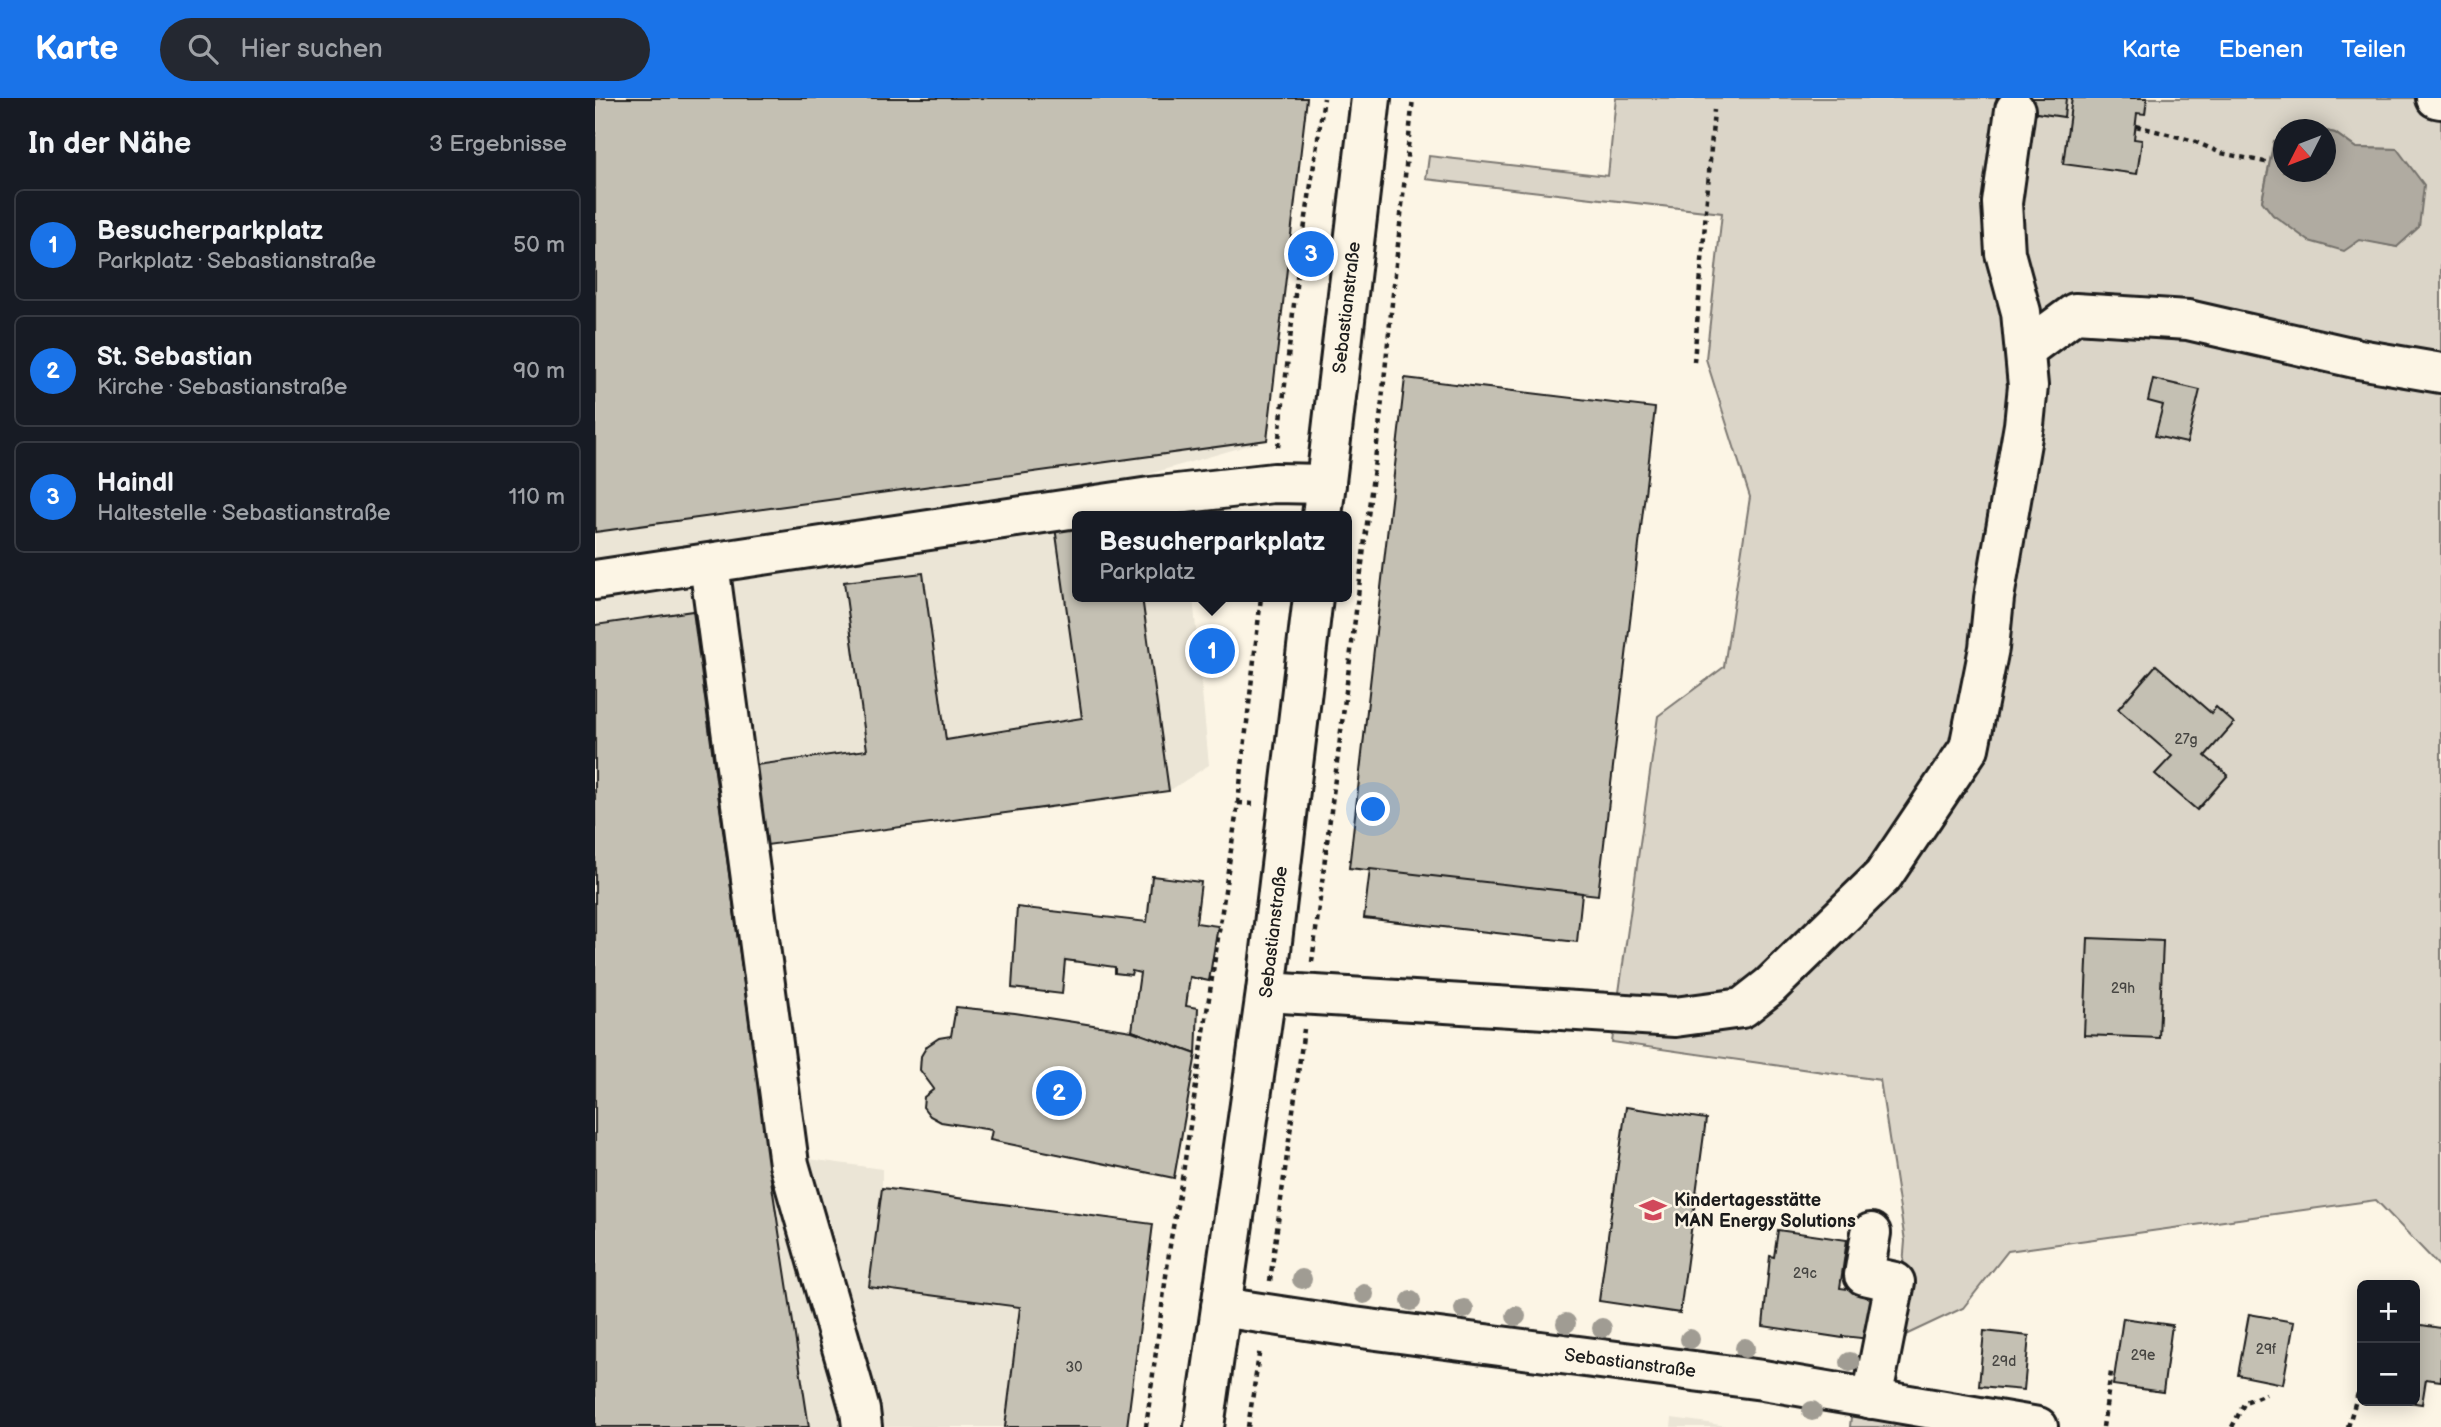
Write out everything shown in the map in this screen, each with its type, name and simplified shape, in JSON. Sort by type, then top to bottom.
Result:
[{"type":"main road","name":"Sebastianstraße","points":[[1324,500],[1371,98]]},
{"type":"main road","points":[[1266,992],[1675,1017],[1742,1008],[1770,986],[1883,876],[1969,748],[1989,648],[1994,598],[2024,425],[2028,386],[2021,312],[2005,253],[2002,203],[2014,110]]},
{"type":"main road","points":[[2025,350],[2075,313],[2187,320],[2359,359],[2441,373]]},
{"type":"main road","points":[[595,580],[1150,497],[1274,483],[1324,500]]},
{"type":"main road","points":[[709,564],[789,1164],[860,1410],[862,1427]]},
{"type":"main road","name":"Sebastianstraße","points":[[1203,1427],[1266,992],[1312,602]]},
{"type":"main road","points":[[1871,1233],[1864,1275],[1895,1282],[1872,1399]]},
{"type":"main road","name":"Sebastianstraße","points":[[1221,1307],[1346,1326],[1763,1380],[2038,1427]]},
{"type":"path","points":[[1274,483],[1297,277],[1324,98]]},
{"type":"path","points":[[1248,1427],[1266,1313],[1308,994],[1378,434],[1413,98]]},
{"type":"path","points":[[1694,362],[1714,110]]},
{"type":"path","points":[[2136,126],[2191,140],[2221,153],[2270,163]]},
{"type":"path","points":[[1146,1427],[1171,1238],[1238,803],[1260,602]]},
{"type":"path","points":[[2102,1427],[2111,1372]]},
{"type":"path","points":[[2232,1427],[2245,1402],[2266,1394]]},
{"type":"path","points":[[2348,1427],[2357,1397]]},
{"type":"shaded area","points":[[595,98],[1307,98],[1267,440],[1149,474],[1150,497],[1175,511],[1072,511],[1072,602],[1193,602],[1209,765],[1169,791],[767,846],[802,1158],[882,1169],[882,1189],[1153,1224],[1127,1427],[595,1427]]},
{"type":"shaded area","points":[[1616,98],[2441,98],[2441,1268],[2376,1200],[2008,1251],[1963,1308],[1897,1339],[1905,1241],[1880,1080],[1612,1042],[1658,716],[1724,667],[1750,497],[1706,359],[1722,213],[1426,179],[1429,156],[1608,176]]},
{"type":"shaded area","points":[[2336,134],[2356,148],[2397,149],[2424,185],[2419,227],[2397,247],[2360,240],[2344,251],[2309,241],[2273,215],[2262,201],[2273,146],[2273,182],[2336,182]]},
{"type":"shaded area","points":[[1852,1406],[1930,1427],[1850,1427]]},
{"type":"shaded area","points":[[1672,1418],[1708,1423],[1732,1427],[1671,1427]]},
{"type":"building","points":[[1307,98],[1267,440],[595,532],[595,99]]},
{"type":"building","points":[[1997,98],[2066,98],[2064,117],[1996,107]]},
{"type":"building","points":[[2072,98],[2147,98],[2145,114],[2137,113],[2134,139],[2142,140],[2137,174],[2063,164]]},
{"type":"building","points":[[1405,378],[1655,408],[1598,895],[1349,868]]},
{"type":"building","points":[[2153,379],[2200,390],[2187,443],[2155,436],[2163,405],[2148,401]]},
{"type":"building","points":[[1072,525],[1072,602],[1143,602],[1169,791],[767,845],[756,765],[867,750],[844,582],[923,573],[946,740],[1082,718],[1055,527]]},
{"type":"building","points":[[693,611],[770,1173],[809,1427],[595,1427],[595,625]]},
{"type":"building","points":[[2156,665],[2211,713],[2216,707],[2234,723],[2205,756],[2228,775],[2197,810],[2155,774],[2172,756],[2118,709]]},
{"type":"building","points":[[1370,869],[1582,893],[1577,942],[1364,918]]},
{"type":"building","points":[[1152,876],[1201,882],[1196,923],[1218,926],[1209,981],[1190,977],[1186,1006],[1198,1008],[1196,1054],[1132,1031],[1140,973],[1115,973],[1115,967],[1065,960],[1062,994],[1012,988],[1017,907],[1147,922]]},
{"type":"building","points":[[2088,938],[2163,941],[2159,1038],[2084,1035]]},
{"type":"building","points":[[956,1007],[1132,1031],[1196,1054],[1174,1178],[990,1140],[992,1130],[941,1122],[930,1116],[923,1107],[924,1097],[934,1089],[920,1070],[921,1056],[927,1046],[939,1038],[951,1036]]},
{"type":"building","name":"Kindertagesstätte MAN Energy Solutions","points":[[1626,1107],[1706,1119],[1680,1313],[1599,1301]]},
{"type":"building","points":[[882,1188],[1153,1224],[1127,1427],[1005,1427],[1020,1307],[869,1287]]},
{"type":"building","points":[[1778,1230],[1847,1240],[1840,1288],[1876,1293],[1870,1339],[1843,1338],[1763,1326],[1770,1256],[1774,1257]]},
{"type":"building","points":[[2249,1314],[2294,1322],[2283,1384],[2238,1375]]},
{"type":"building","points":[[2123,1318],[2172,1325],[2163,1392],[2113,1385]]},
{"type":"building","points":[[2420,1325],[2441,1328],[2441,1381],[2426,1379],[2422,1404]]},
{"type":"building","points":[[1984,1331],[2029,1336],[2024,1390],[1979,1386]]},
{"type":"place","name":"Haindl","points":[[1311,254]]},
{"type":"place","name":"Besucherparkplatz","points":[[1212,651]]},
{"type":"place","name":"St. Sebastian","points":[[1059,1093]]},
{"type":"place","name":"Kindertagesstätte MAN Energy Solutions","points":[[1653,1210]]}]
